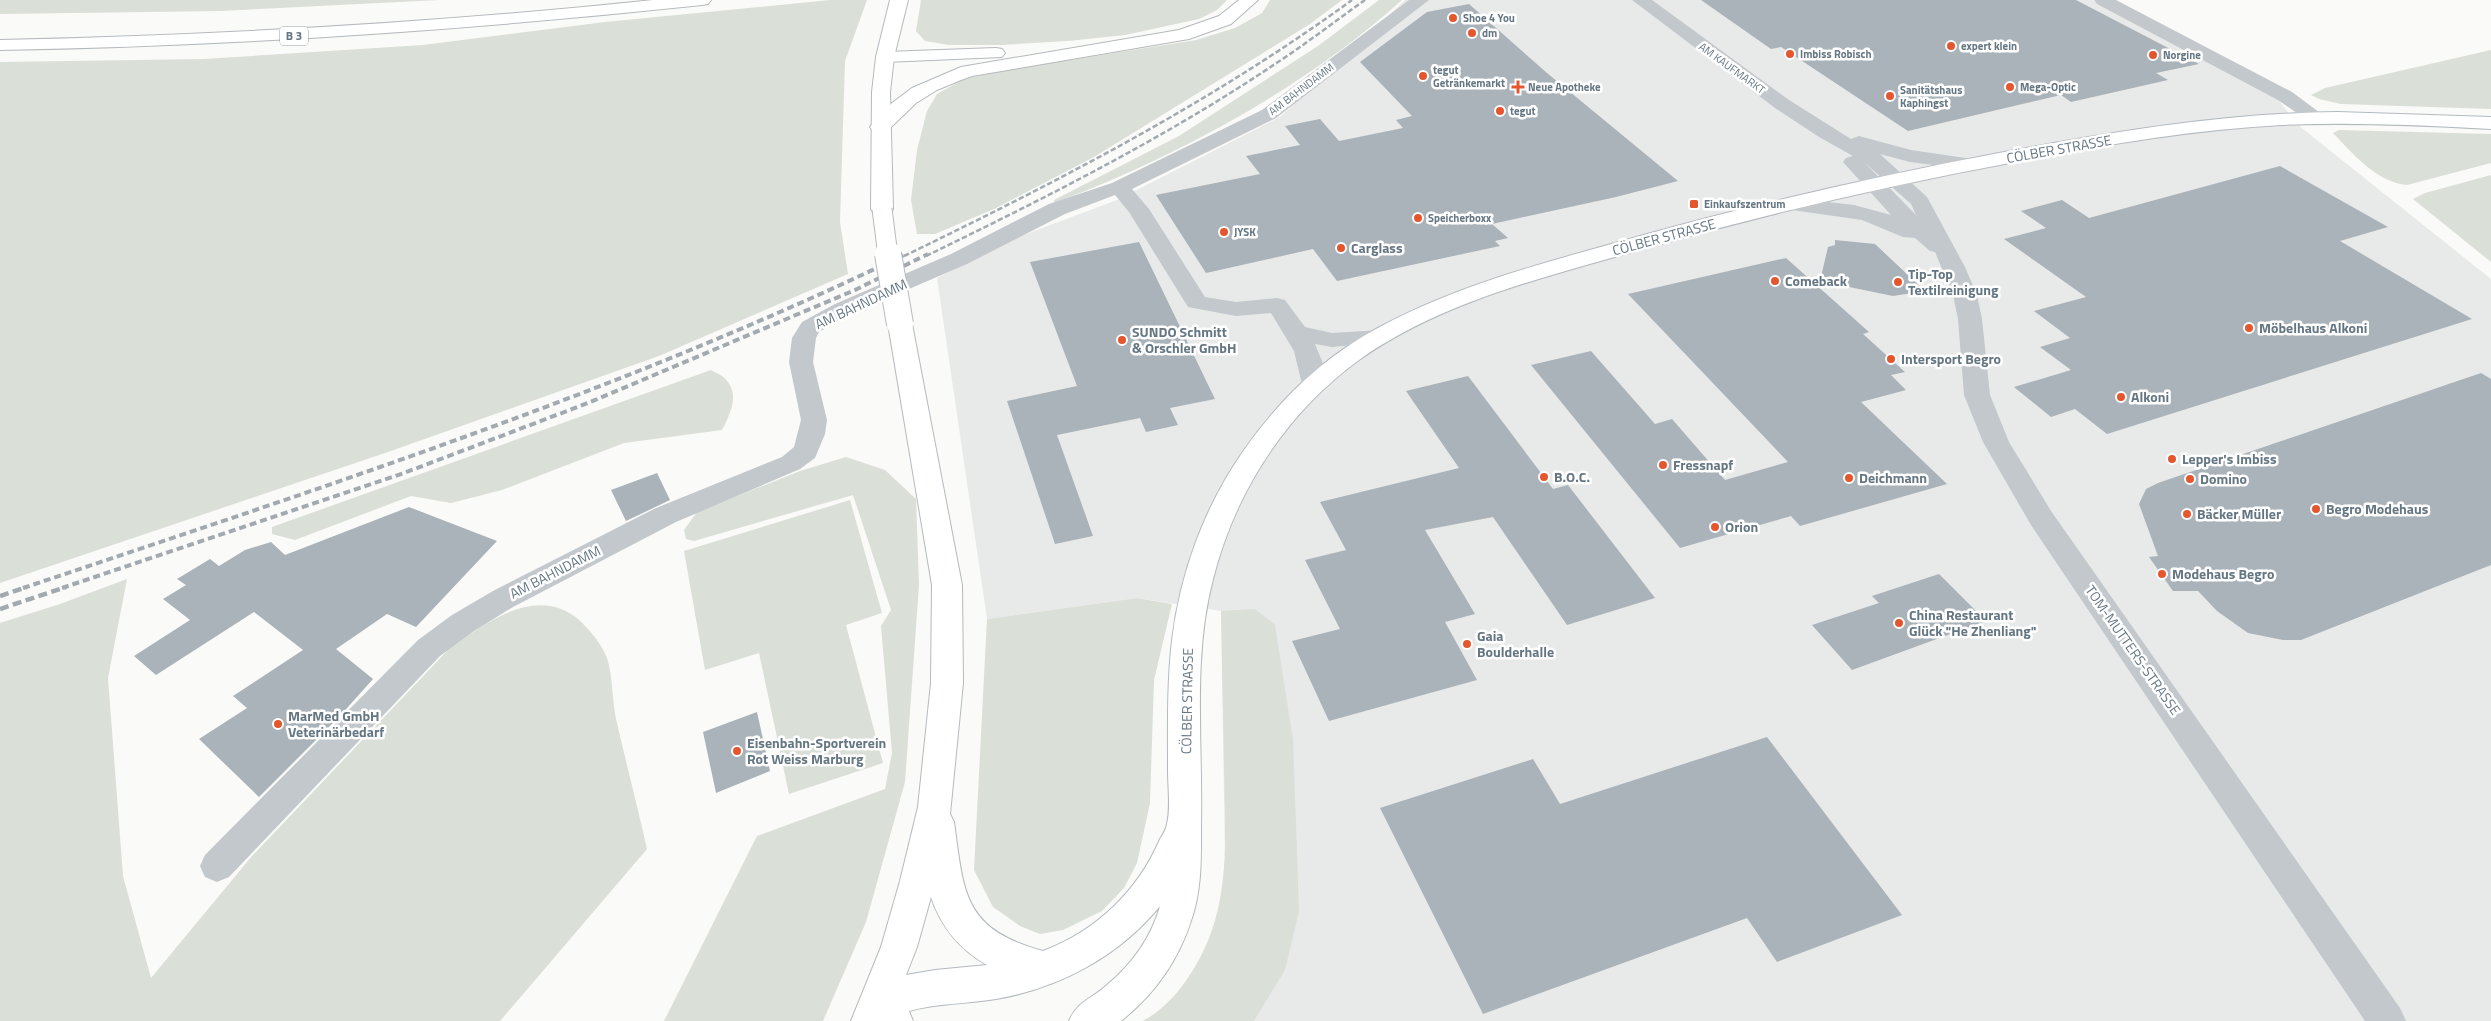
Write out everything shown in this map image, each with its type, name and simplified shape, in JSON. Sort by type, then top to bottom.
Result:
[{"type":"main road","points":[[499,6],[542,0]]},
{"type":"main road","name":"B 3","points":[[0,29],[234,23],[574,0]]},
{"type":"main road","name":"B 3","points":[[0,44],[110,43],[278,37],[496,22],[702,0]]},
{"type":"main road","points":[[880,1013],[918,881],[935,807],[947,682],[947,585],[886,245],[882,209],[880,127],[884,62],[900,0]]},
{"type":"main road","points":[[884,62],[1015,52],[1146,38],[1183,30],[1209,20],[1229,8],[1236,0]]},
{"type":"main road","points":[[884,62],[925,73],[968,71],[1183,35],[1225,20],[1242,8],[1249,0]]},
{"type":"main road","points":[[880,127],[911,96],[940,80],[968,71]]},
{"type":"main road","name":"CÖLBER STRASSE","points":[[1088,1021],[1120,999],[1142,977],[1158,954],[1171,929],[1179,904],[1185,805],[1185,664],[1192,612],[1205,558],[1222,513],[1241,478],[1274,430],[1314,384],[1347,357],[1399,325],[1452,303],[1556,267],[1685,230],[1896,179],[2068,146],[2183,129],[2317,118],[2491,123]]},
{"type":"main road","name":"CÖLBER STRASSE","points":[[880,1013],[911,992],[1009,979],[1044,969],[1073,957],[1101,940],[1145,900],[1161,877],[1173,853],[1181,829],[1185,805]]},
{"type":"main road","points":[[935,807],[947,886],[954,908],[978,938],[998,952],[1020,962],[1044,969]]},
{"type":"street","name":"AM BAHNDAMM","points":[[217,866],[428,648],[463,623],[503,599],[666,515],[791,463],[806,452],[814,420],[801,362],[801,350],[804,338],[810,327],[843,309],[959,259],[1024,224],[1057,209],[1119,187],[1269,114],[1420,0]]},
{"type":"street","name":"AM KAUFMARKT","points":[[1641,0],[1710,52],[1826,133],[1874,159],[1896,179]]},
{"type":"street","points":[[2103,0],[2285,96],[2317,118]]},
{"type":"street","name":"AM KAUFMARKT","points":[[1826,133],[1897,153],[1972,164]]},
{"type":"street","name":"AM KAUFMARKT","points":[[1826,133],[1873,184]]},
{"type":"street","name":"TOM-MUTTERS-STRASSE","points":[[1896,179],[1925,208],[1965,295],[1970,319],[1977,395],[1996,442],[2042,518],[2387,1021]]},
{"type":"street","name":"TOM-MUTTERS-STRASSE","points":[[1873,184],[1907,219],[1945,251]]},
{"type":"street","points":[[1119,187],[1138,209],[1196,302],[1217,308],[1236,309],[1266,308],[1278,305],[1298,333],[1312,363],[1314,384]]},
{"type":"street","points":[[1793,204],[1850,209],[1878,216],[1945,251]]},
{"type":"street","points":[[1298,333],[1332,340],[1380,337]]},
{"type":"shaded area","points":[[0,0],[439,0],[221,11],[0,14]]},
{"type":"shaded area","points":[[830,0],[867,0],[845,61],[840,222],[848,274],[659,356],[388,452],[0,583],[0,62],[204,59],[423,45],[605,22]]},
{"type":"shaded area","points":[[921,0],[1227,0],[1217,10],[1199,19],[1125,35],[1001,45],[949,45],[925,41],[916,31]]},
{"type":"shaded area","points":[[1270,0],[1342,0],[1310,24],[1094,157],[994,209],[935,234],[917,234],[911,200],[917,150],[927,111],[937,94],[964,79],[1000,71],[1196,40],[1235,28],[1262,13]]},
{"type":"shaded area","points":[[1379,0],[1402,0],[1364,32],[1282,91],[1192,142],[1146,165],[1054,203],[1054,200],[1179,136],[1318,46]]},
{"type":"shaded area","points":[[1405,0],[2093,0],[2277,98],[2298,125],[2491,279],[2491,1021],[1143,1021],[1155,1014],[1182,989],[1207,949],[1220,907],[1225,860],[1221,611],[1137,598],[987,619],[937,278],[1021,236],[1117,200],[1280,117]]},
{"type":"shaded area","points":[[2491,50],[2491,109],[2341,104],[2319,99],[2311,95],[2325,88]]},
{"type":"shaded area","points":[[2339,130],[2491,134],[2491,163],[2407,185],[2396,183],[2376,173],[2358,158],[2333,133]]},
{"type":"shaded area","points":[[2491,175],[2491,262],[2413,199],[2425,193]]},
{"type":"shaded area","points":[[711,370],[726,379],[733,393],[732,406],[722,430],[624,443],[502,490],[451,503],[411,496],[295,540],[272,534],[272,527]]},
{"type":"shaded area","points":[[846,457],[885,470],[916,499],[919,585],[905,782],[866,922],[823,1021],[664,1021],[757,836],[885,789],[892,753],[881,626],[891,610],[853,495],[694,541],[686,539],[684,530],[697,512],[800,471]]},
{"type":"shaded area","points":[[850,500],[882,613],[846,625],[883,763],[789,794],[759,653],[705,670],[684,551]]},
{"type":"shaded area","points":[[127,579],[108,678],[123,876],[151,978],[252,856],[448,650],[477,629],[510,612],[527,607],[545,605],[562,609],[578,619],[587,628],[605,652],[610,673],[616,719],[647,849],[500,1021],[0,1021],[0,623],[60,604]]},
{"type":"shaded area","points":[[1137,598],[1172,604],[1154,680],[1150,803],[1137,863],[1124,888],[1102,911],[1063,930],[1040,934],[1020,926],[993,907],[974,870],[987,619]]},
{"type":"shaded area","points":[[1255,609],[1275,625],[1293,740],[1299,911],[1285,970],[1254,1021],[1143,1021],[1165,1005],[1183,985],[1206,946],[1215,921],[1221,896],[1225,843],[1221,611]]},
{"type":"building","points":[[1701,0],[2076,0],[2199,64],[2156,73],[2168,80],[2071,102],[2061,95],[1908,131],[1781,47],[1771,49]]},
{"type":"building","points":[[1469,4],[1547,73],[1678,181],[1616,197],[1492,224],[1508,238],[1495,241],[1500,246],[1337,281],[1313,249],[1206,273],[1156,195],[1260,174],[1246,156],[1300,145],[1285,126],[1320,119],[1339,141],[1403,128],[1396,120],[1412,116],[1360,62],[1427,12]]},
{"type":"building","name":"Möbelhaus Alkoni","points":[[2280,166],[2388,227],[2340,241],[2472,319],[2107,434],[2075,409],[2051,417],[2014,387],[2071,370],[2040,347],[2070,338],[2034,311],[2086,297],[2004,239],[2046,228],[2021,211],[2062,200],[2089,218]]},
{"type":"building","points":[[1835,240],[1875,244],[1925,291],[1893,296],[1820,281],[1828,247],[1835,245]]},
{"type":"building","name":"SUNDO Schmitt & Orschler GmbH","points":[[1139,242],[1215,399],[1170,408],[1178,425],[1146,432],[1140,418],[1057,435],[1093,536],[1055,544],[1007,401],[1077,386],[1030,262]]},
{"type":"building","points":[[1786,258],[1869,332],[1863,334],[1905,372],[1891,375],[1906,390],[1861,402],[1947,484],[1800,526],[1791,516],[1680,548],[1531,365],[1591,351],[1655,424],[1672,419],[1725,480],[1788,462],[1628,294]]},
{"type":"building","name":"Begro Modehaus","points":[[2481,373],[2491,379],[2491,565],[2301,640],[2283,640],[2248,633],[2217,611],[2198,591],[2173,591],[2149,557],[2158,556],[2139,504],[2146,489],[2158,483]]},
{"type":"building","points":[[1468,376],[1553,489],[1568,485],[1655,598],[1567,625],[1493,517],[1425,530],[1475,614],[1445,622],[1477,680],[1329,721],[1292,641],[1340,629],[1305,560],[1346,550],[1320,502],[1459,468],[1406,391]]},
{"type":"building","points":[[657,473],[670,500],[626,521],[611,490]]},
{"type":"building","points":[[409,507],[497,541],[416,627],[387,614],[336,649],[373,679],[339,717],[259,797],[199,739],[247,708],[233,696],[303,650],[254,612],[156,675],[134,656],[190,620],[163,599],[186,585],[177,579],[210,559],[219,566],[245,550],[271,542],[285,555]]},
{"type":"building","name":"China Restaurant Glück \"He Zhenliang\"","points":[[1939,574],[1986,621],[1852,670],[1812,625],[1879,603],[1872,596]]},
{"type":"building","name":"Eisenbahn-Sportverein Rot Weiss Marburg","points":[[757,712],[770,771],[716,793],[703,732]]},
{"type":"building","points":[[1767,737],[1902,915],[1777,962],[1747,918],[1483,1014],[1380,808],[1533,759],[1560,804]]},
{"type":"railway","points":[[904,256],[1020,199],[1134,138],[1245,72],[1352,0]]},
{"type":"railway","points":[[926,256],[1104,166],[1191,117],[1287,56],[1365,0]]},
{"type":"railway","points":[[23,588],[247,513],[581,394],[799,304],[906,254]]},
{"type":"railway","points":[[62,588],[404,473],[588,403],[855,290],[928,254]]},
{"type":"railway","points":[[0,596],[27,587]]},
{"type":"railway","points":[[0,609],[66,587]]},
{"type":"place","name":"Shoe 4 You","points":[[1453,18]]},
{"type":"place","name":"dm","points":[[1472,33]]},
{"type":"place","name":"expert klein","points":[[1951,46]]},
{"type":"place","name":"Imbiss Robisch","points":[[1790,54]]},
{"type":"place","name":"Norgine","points":[[2153,55]]},
{"type":"place","name":"tegut Getränkemarkt","points":[[1423,76]]},
{"type":"place","name":"Neue Apotheke","points":[[1518,87]]},
{"type":"place","name":"Mega-Optic","points":[[2010,87]]},
{"type":"place","name":"Sanitätshaus Kaphingst","points":[[1890,96]]},
{"type":"place","name":"tegut","points":[[1500,111]]},
{"type":"place","name":"Einkaufszentrum","points":[[1694,204]]},
{"type":"place","name":"Speicherboxx","points":[[1418,218]]},
{"type":"place","name":"JYSK","points":[[1224,232]]},
{"type":"place","name":"Carglass","points":[[1341,248]]},
{"type":"place","name":"Comeback","points":[[1775,281]]},
{"type":"place","name":"Tip-Top Textilreinigung","points":[[1898,282]]},
{"type":"place","name":"Möbelhaus Alkoni","points":[[2249,328]]},
{"type":"place","name":"SUNDO Schmitt & Orschler GmbH","points":[[1122,340]]},
{"type":"place","name":"Intersport Begro","points":[[1891,359]]},
{"type":"place","name":"Alkoni","points":[[2121,397]]},
{"type":"place","name":"Lepper's Imbiss","points":[[2172,459]]},
{"type":"place","name":"Fressnapf","points":[[1663,465]]},
{"type":"place","name":"B.O.C.","points":[[1544,477]]},
{"type":"place","name":"Deichmann","points":[[1849,478]]},
{"type":"place","name":"Domino","points":[[2190,479]]},
{"type":"place","name":"Begro Modehaus","points":[[2316,509]]},
{"type":"place","name":"Bäcker Müller","points":[[2187,514]]},
{"type":"place","name":"Orion","points":[[1715,527]]},
{"type":"place","name":"Modehaus Begro","points":[[2162,574]]},
{"type":"place","name":"China Restaurant Glück \"He Zhenliang\"","points":[[1899,623]]},
{"type":"place","name":"Gaia Boulderhalle","points":[[1467,644]]},
{"type":"place","name":"MarMed GmbH Veterinärbedarf","points":[[278,724]]},
{"type":"place","name":"Eisenbahn-Sportverein Rot Weiss Marburg","points":[[737,751]]}]
